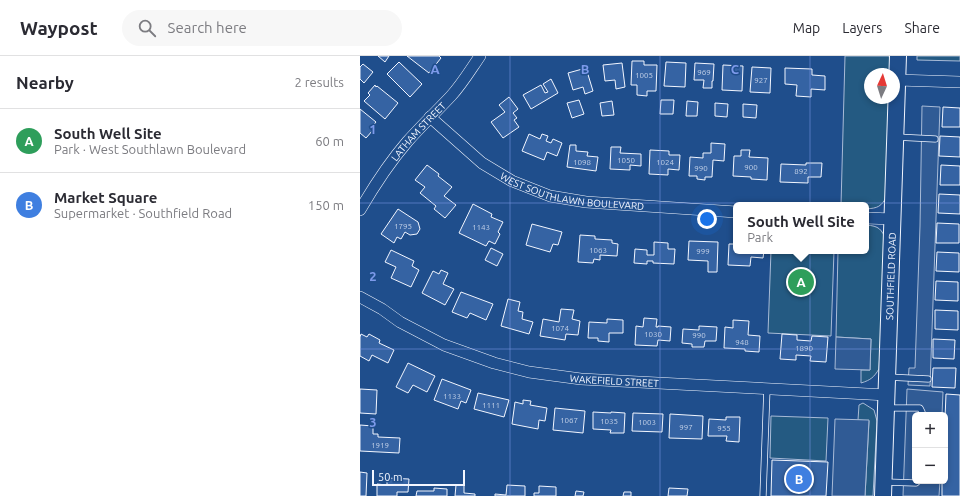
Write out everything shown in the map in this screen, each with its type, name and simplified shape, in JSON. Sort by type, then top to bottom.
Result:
[{"type":"main road","name":"SOUTHFIELD ROAD","points":[[898,56],[898,68]]},
{"type":"main road","name":"SOUTHFIELD ROAD","points":[[884,489],[896,104]]},
{"type":"street","name":"LATHAM STREET","points":[[360,210],[375,184],[392,161],[407,142],[452,95],[480,56]]},
{"type":"street","points":[[900,80],[960,82]]},
{"type":"street","name":"WEST SOUTHLAWN BOULEVARD","points":[[430,117],[482,163],[512,181],[550,196],[586,202],[733,212]]},
{"type":"street","points":[[869,218],[893,219]]},
{"type":"street","name":"WAKEFIELD STREET","points":[[360,297],[382,309],[400,322],[444,345],[512,368],[581,379],[767,388],[886,401]]},
{"type":"lane","points":[[895,137],[936,139]]},
{"type":"lane","points":[[887,377],[928,379]]},
{"type":"lane","points":[[763,496],[767,388]]},
{"type":"lane","points":[[886,401],[920,408],[922,412]]},
{"type":"lane","points":[[884,489],[912,484]]},
{"type":"shaded area","points":[[845,56],[889,56],[891,63],[891,68],[864,68],[864,104],[890,104],[887,196],[881,205],[874,208],[869,209],[869,202],[841,202]]},
{"type":"shaded area","points":[[917,56],[960,56],[960,61],[917,60]]},
{"type":"shaded area","points":[[922,106],[940,107],[930,386],[908,385],[909,368],[915,368],[920,226]]},
{"type":"shaded area","points":[[869,225],[877,227],[883,234],[886,241],[879,369],[872,378],[861,383],[861,370],[870,370],[871,339],[836,337],[838,254],[869,254]]},
{"type":"shaded area","points":[[771,254],[834,254],[831,336],[768,333]]},
{"type":"shaded area","points":[[836,337],[871,339],[870,370],[835,369]]},
{"type":"shaded area","points":[[907,389],[943,392],[942,412],[912,412],[912,484],[940,484],[939,496],[903,496]]},
{"type":"shaded area","points":[[863,403],[874,410],[877,421],[873,496],[865,496],[869,421],[858,420],[859,405]]},
{"type":"shaded area","points":[[771,416],[828,418],[826,461],[770,458]]},
{"type":"shaded area","points":[[835,419],[869,420],[865,496],[832,496]]},
{"type":"building","points":[[378,56],[389,56],[385,62]]},
{"type":"building","points":[[407,56],[439,56],[441,58],[429,73]]},
{"type":"building","points":[[632,61],[644,61],[644,65],[657,65],[656,91],[647,91],[647,96],[637,95],[637,85],[631,85]]},
{"type":"building","points":[[399,62],[422,84],[410,97],[387,74]]},
{"type":"building","points":[[666,62],[686,63],[685,87],[664,86]]},
{"type":"building","points":[[622,63],[625,87],[616,89],[615,80],[605,81],[603,65]]},
{"type":"building","points":[[695,63],[714,64],[712,88],[703,88],[704,80],[694,80]]},
{"type":"building","points":[[363,64],[373,72],[364,83],[360,79],[360,67]]},
{"type":"building","points":[[723,65],[743,66],[742,91],[722,90]]},
{"type":"building","points":[[752,67],[771,68],[770,93],[750,92]]},
{"type":"building","points":[[586,68],[593,91],[585,94],[583,87],[573,90],[568,73]]},
{"type":"building","points":[[785,68],[812,69],[812,75],[825,76],[825,90],[811,89],[811,97],[796,96],[797,85],[785,84]]},
{"type":"building","points":[[551,79],[558,93],[531,109],[523,95],[541,85],[545,93],[548,92],[543,84]]},
{"type":"building","points":[[375,85],[398,103],[385,119],[364,101],[370,95],[368,93]]},
{"type":"building","points":[[509,97],[518,109],[513,113],[517,118],[514,120],[519,127],[503,138],[491,122],[505,112],[499,105]]},
{"type":"building","points":[[579,100],[584,114],[572,118],[567,103]]},
{"type":"building","points":[[661,100],[674,100],[673,114],[660,114]]},
{"type":"building","points":[[612,101],[614,115],[602,116],[600,103]]},
{"type":"building","points":[[687,101],[698,102],[697,116],[686,116]]},
{"type":"building","points":[[715,103],[728,104],[727,117],[715,116]]},
{"type":"building","points":[[743,104],[757,105],[756,118],[743,117]]},
{"type":"building","points":[[943,107],[960,108],[960,127],[942,127]]},
{"type":"building","points":[[360,109],[376,122],[371,128],[373,130],[366,138],[360,133]]},
{"type":"building","points":[[529,134],[540,139],[542,134],[548,136],[546,141],[551,143],[553,139],[562,143],[557,156],[547,152],[544,160],[522,151]]},
{"type":"building","points":[[940,136],[960,137],[960,157],[939,156]]},
{"type":"building","points":[[711,143],[725,144],[724,161],[713,160],[712,177],[705,177],[705,180],[697,179],[697,176],[689,176],[690,157],[703,158],[703,153],[711,153]]},
{"type":"building","points":[[570,145],[576,145],[576,151],[588,152],[587,156],[598,157],[596,171],[567,167]]},
{"type":"building","points":[[611,147],[621,147],[620,153],[641,154],[641,166],[630,165],[630,170],[610,169]]},
{"type":"building","points":[[650,150],[669,151],[669,155],[680,155],[679,170],[668,169],[668,175],[649,174]]},
{"type":"building","points":[[741,150],[750,150],[749,157],[768,158],[767,180],[733,176],[734,156],[741,156]]},
{"type":"building","points":[[806,163],[822,163],[821,177],[808,177],[808,183],[780,182],[781,164],[806,165]]},
{"type":"building","points":[[427,165],[452,187],[444,196],[456,205],[445,218],[434,209],[436,206],[420,193],[425,187],[415,180]]},
{"type":"building","points":[[941,165],[960,166],[960,185],[940,185]]},
{"type":"building","points":[[939,194],[960,195],[960,214],[938,213]]},
{"type":"building","points":[[473,204],[492,214],[491,217],[503,222],[498,232],[500,234],[495,244],[489,241],[486,246],[459,233]]},
{"type":"building","points":[[398,209],[418,222],[420,229],[417,234],[410,235],[405,232],[401,239],[397,237],[394,243],[381,234]]},
{"type":"building","points":[[937,223],[959,224],[959,243],[936,243]]},
{"type":"building","points":[[532,224],[562,232],[558,245],[553,244],[550,252],[526,245]]},
{"type":"building","points":[[580,235],[595,236],[595,239],[612,240],[612,243],[618,244],[617,256],[600,255],[600,260],[594,259],[593,263],[578,262]]},
{"type":"building","points":[[689,241],[718,242],[717,272],[708,272],[708,261],[688,260]]},
{"type":"building","points":[[654,242],[668,243],[668,249],[675,249],[674,264],[653,263],[653,261],[647,261],[647,264],[634,263],[635,249],[647,250],[647,255],[654,255]]},
{"type":"building","points":[[729,244],[733,244],[733,254],[764,254],[763,258],[751,257],[750,266],[728,265]]},
{"type":"building","points":[[491,248],[503,254],[497,266],[485,260]]},
{"type":"building","points":[[391,250],[414,261],[412,266],[419,270],[411,287],[391,278],[396,267],[385,262]]},
{"type":"building","points":[[937,252],[959,253],[959,272],[936,271]]},
{"type":"building","points":[[441,270],[448,273],[443,284],[454,289],[445,305],[422,293],[433,271],[439,274]]},
{"type":"building","points":[[936,281],[958,282],[958,301],[935,300]]},
{"type":"building","points":[[461,292],[493,304],[486,320],[470,313],[467,318],[452,312]]},
{"type":"building","points":[[508,299],[520,302],[518,311],[523,312],[522,319],[533,322],[529,334],[501,326]]},
{"type":"building","points":[[561,309],[574,310],[572,319],[580,321],[578,335],[566,334],[565,340],[540,336],[543,319],[559,322]]},
{"type":"building","points":[[935,310],[958,311],[958,330],[935,329]]},
{"type":"building","points":[[644,318],[657,319],[656,327],[671,327],[670,341],[658,340],[657,346],[635,345],[636,326],[643,327]]},
{"type":"building","points":[[607,319],[623,320],[623,333],[609,333],[609,342],[598,341],[598,338],[588,338],[589,322],[607,323]]},
{"type":"building","points":[[733,320],[749,321],[748,335],[760,336],[759,352],[745,351],[745,349],[724,348],[725,327],[733,328]]},
{"type":"building","points":[[699,326],[717,327],[716,341],[705,341],[704,347],[692,347],[692,344],[682,343],[683,329],[699,330]]},
{"type":"building","points":[[361,334],[367,337],[369,334],[380,340],[379,343],[394,350],[388,363],[372,355],[369,361],[360,356]]},
{"type":"building","points":[[782,334],[797,335],[797,340],[811,341],[812,336],[828,337],[826,362],[810,361],[811,356],[796,355],[796,360],[780,359]]},
{"type":"building","points":[[933,339],[955,340],[954,359],[933,358]]},
{"type":"building","points":[[408,363],[435,376],[427,392],[413,385],[408,393],[396,387]]},
{"type":"building","points":[[933,368],[956,368],[955,388],[932,387]]},
{"type":"building","points":[[442,379],[471,390],[466,403],[461,401],[458,409],[434,400]]},
{"type":"building","points":[[360,389],[377,390],[376,414],[360,413]]},
{"type":"building","points":[[478,393],[509,400],[504,417],[474,409]]},
{"type":"building","points":[[946,394],[960,395],[960,496],[942,496],[942,484],[948,484],[948,412],[945,412]]},
{"type":"building","points":[[523,400],[531,401],[530,405],[547,408],[545,421],[539,420],[538,429],[512,424],[515,402],[523,404]]},
{"type":"building","points":[[555,408],[585,411],[583,433],[553,430]]},
{"type":"building","points":[[593,412],[625,413],[624,433],[610,433],[611,430],[593,429]]},
{"type":"building","points":[[633,413],[663,414],[662,432],[632,431]]},
{"type":"building","points":[[670,414],[703,416],[702,439],[669,438]]},
{"type":"building","points":[[726,417],[740,417],[739,442],[726,441],[727,436],[708,436],[709,419],[726,420]]},
{"type":"building","points":[[360,425],[373,426],[373,434],[378,434],[378,437],[400,438],[399,453],[360,451]]},
{"type":"building","points":[[772,460],[828,462],[826,496],[771,496]]},
{"type":"building","points":[[360,472],[367,473],[366,496],[360,496]]},
{"type":"building","points":[[387,478],[409,479],[408,492],[397,492],[397,496],[377,496],[377,484],[387,485]]},
{"type":"building","points":[[456,485],[464,485],[464,493],[475,494],[475,496],[455,496]]},
{"type":"building","points":[[507,485],[525,486],[525,496],[495,496],[495,494],[506,495]]},
{"type":"building","points":[[539,486],[556,487],[556,496],[534,496],[534,493],[539,493]]},
{"type":"building","points":[[434,488],[447,489],[447,496],[416,496],[417,491],[434,491]]},
{"type":"building","points":[[669,488],[688,489],[687,496],[668,496]]},
{"type":"building","points":[[576,491],[584,492],[583,496],[575,496]]},
{"type":"building","points":[[624,492],[631,492],[631,496],[623,496]]},
{"type":"place","name":"South Well Site","points":[[801,282]]},
{"type":"place","name":"Market Square","points":[[799,479]]}]
